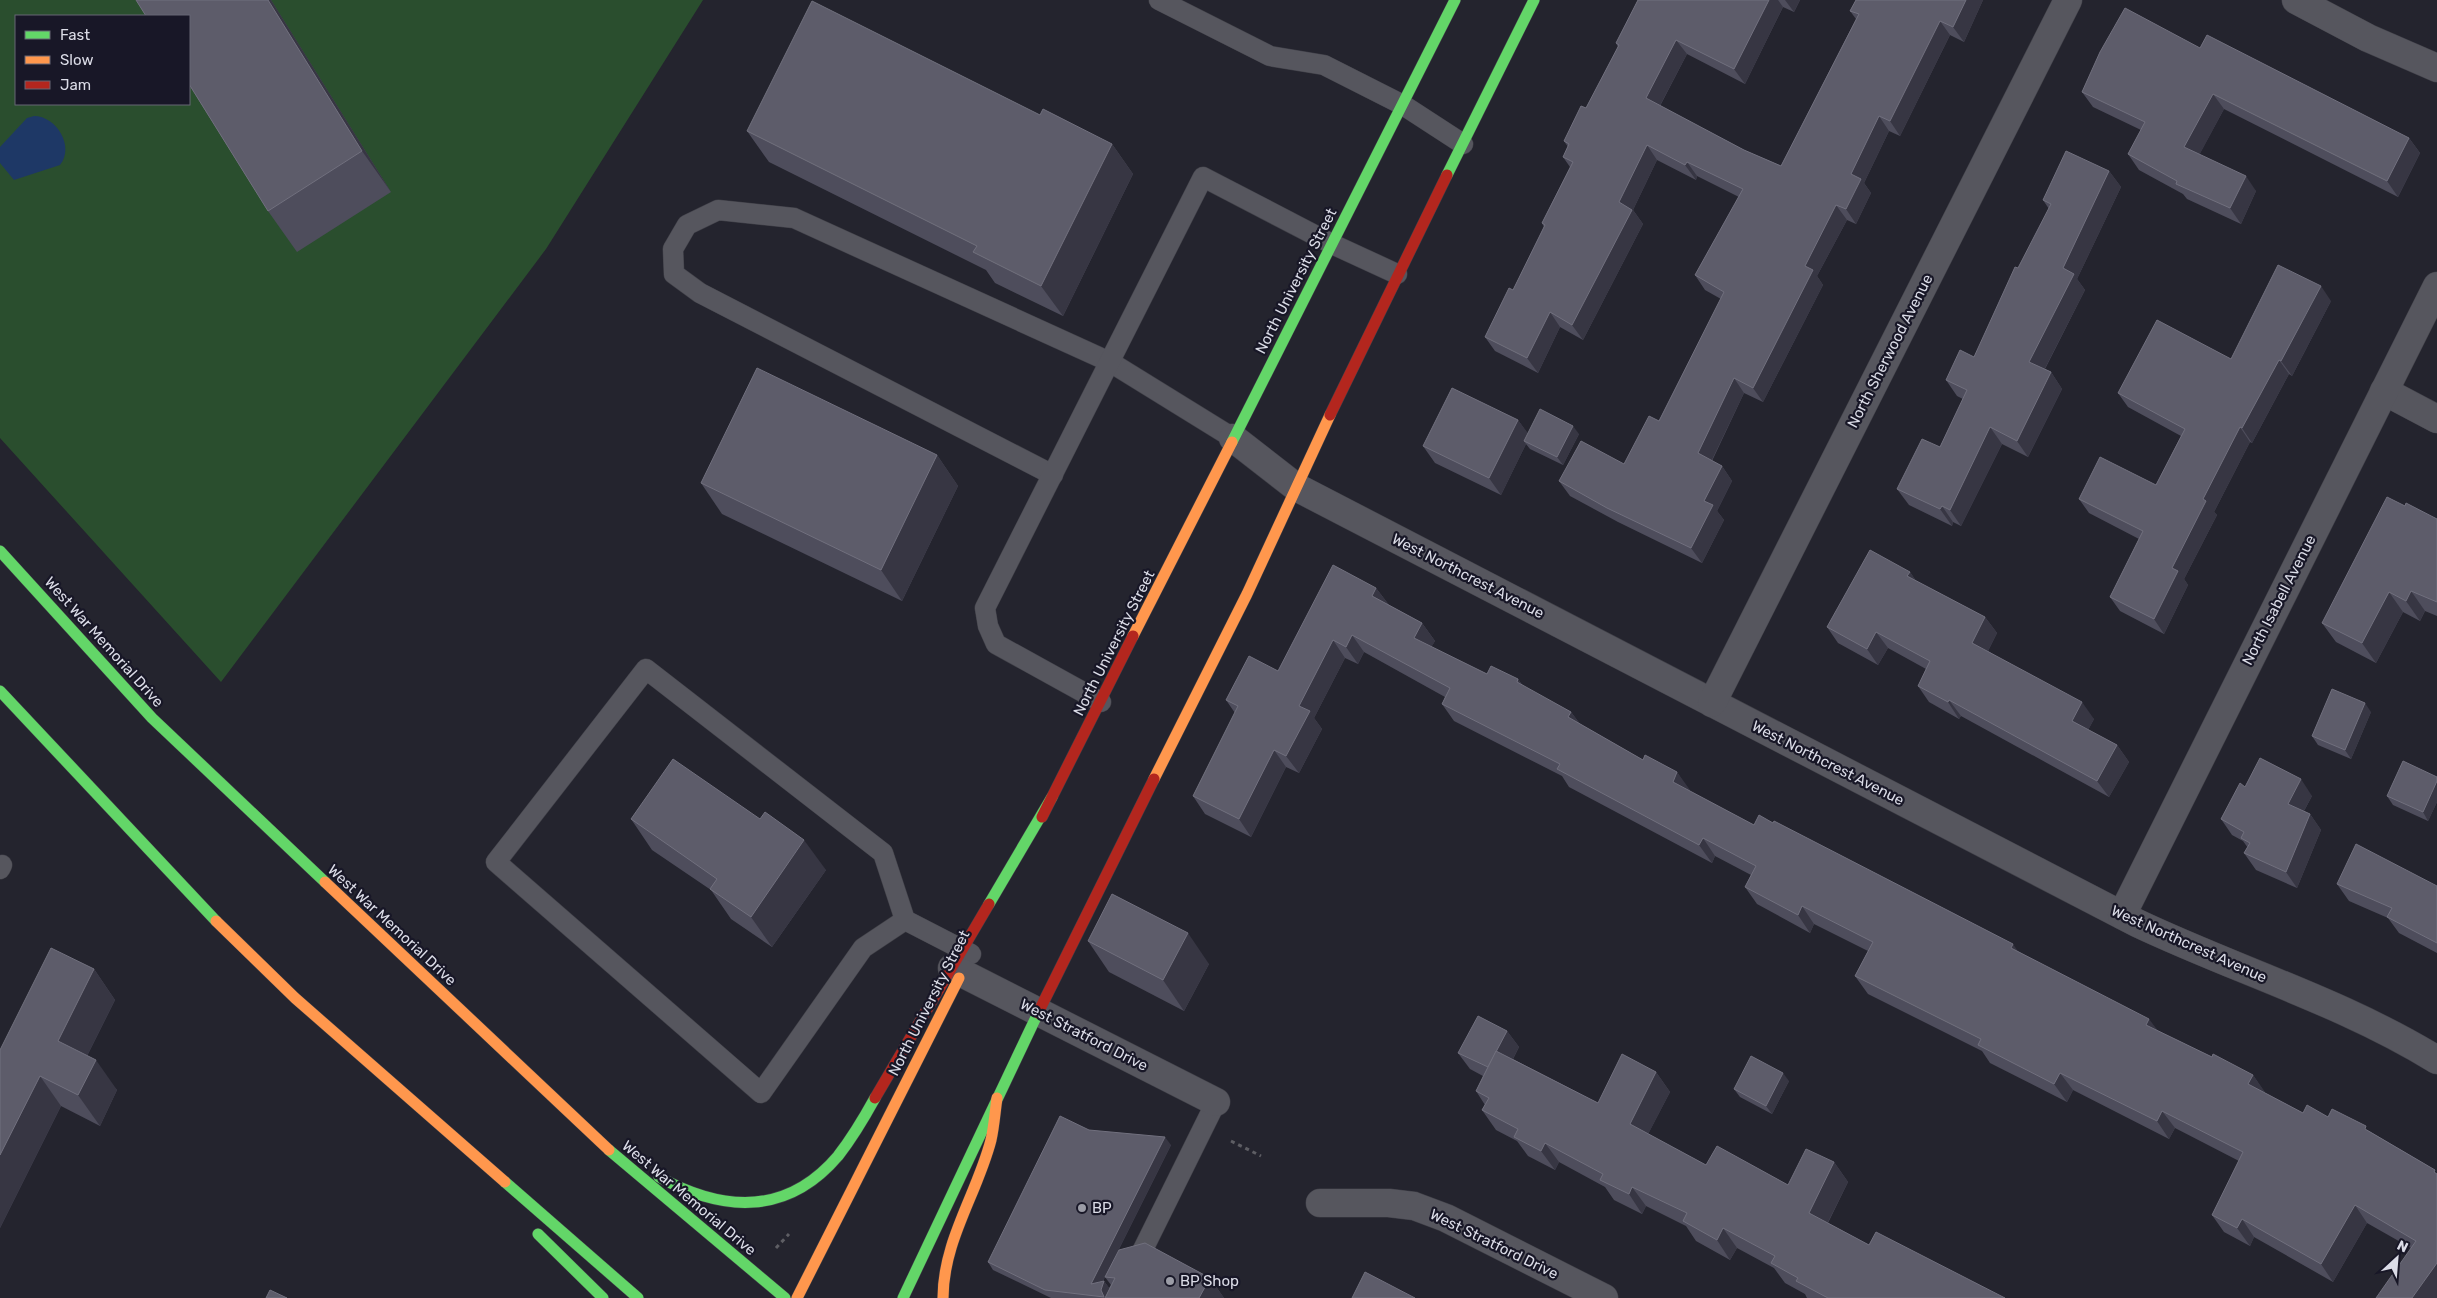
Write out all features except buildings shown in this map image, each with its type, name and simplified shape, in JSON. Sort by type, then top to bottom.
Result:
[{"type":"main road","name":"North University Street","points":[[797,1298],[962,961],[1052,797],[1101,702],[1455,0]]},
{"type":"main road","points":[[902,1298],[1038,1012],[1247,594],[1397,274],[1534,0]]},
{"type":"main road","name":"West War Memorial Drive","points":[[0,551],[152,718],[611,1152],[785,1298]]},
{"type":"main road","points":[[0,691],[179,884],[409,1114]]},
{"type":"main road","points":[[611,1152],[681,1190],[712,1201],[733,1204],[755,1203],[777,1199],[795,1192],[822,1172],[841,1152],[962,961]]},
{"type":"main road","points":[[295,998],[638,1298]]},
{"type":"main road","points":[[943,1298],[943,1281],[949,1252],[991,1140],[997,1098]]},
{"type":"main road","points":[[528,1225],[603,1298]]},
{"type":"street","name":"North Sherwood Avenue","points":[[1712,702],[2068,0]]},
{"type":"street","points":[[2296,0],[2368,38],[2437,68]]},
{"type":"street","name":"North Isabell Avenue","points":[[2122,915],[2437,286]]},
{"type":"street","points":[[2384,391],[2437,419]]},
{"type":"street","name":"West Northcrest Avenue","points":[[1233,438],[1296,487],[2122,915],[2184,945],[2364,1020],[2404,1040],[2437,1060]]},
{"type":"street","name":"West Stratford Drive","points":[[962,961],[1038,1012],[1216,1102]]},
{"type":"street","name":"West Stratford Drive","points":[[1320,1203],[1389,1203],[1414,1206],[1446,1218],[1604,1298]]},
{"type":"lane","points":[[1159,0],[1270,56],[1324,65],[1403,105],[1463,144]]},
{"type":"lane","points":[[1101,702],[996,644],[988,626],[985,608],[1204,178],[1332,244],[1397,274]]},
{"type":"lane","points":[[1053,475],[700,293],[674,274],[673,248],[687,225],[718,210],[794,218],[1110,362],[1233,438]]},
{"type":"lane","points":[[905,920],[863,948],[761,1094],[496,862],[646,669],[883,854],[905,920],[962,961]]},
{"type":"lane","points":[[1119,1298],[1216,1102]]},
{"type":"path","points":[[773,1251],[793,1230]]},
{"type":"green space","points":[[0,0],[703,0],[546,249],[221,682],[0,438]]},
{"type":"water","points":[[34,116],[42,117],[56,126],[64,141],[64,157],[60,165],[14,180],[0,163],[0,147],[27,118]]},
{"type":"traffic: fast","points":[[1232,442],[1455,0]]},
{"type":"traffic: fast","points":[[1447,175],[1534,0]]},
{"type":"traffic: fast","points":[[0,551],[152,718],[325,882]]},
{"type":"traffic: fast","points":[[0,691],[216,921]]},
{"type":"traffic: fast","points":[[989,904],[1052,797]]},
{"type":"traffic: fast","points":[[903,1298],[1038,1013]]},
{"type":"traffic: fast","points":[[659,1177],[683,1189],[730,1202],[753,1202],[776,1198],[798,1190],[818,1176],[838,1156],[858,1128],[875,1098]]},
{"type":"traffic: fast","points":[[609,1150],[785,1298]]},
{"type":"traffic: fast","points":[[505,1182],[638,1298]]},
{"type":"traffic: fast","points":[[538,1234],[603,1298]]},
{"type":"traffic: slow","points":[[1154,779],[1247,594],[1330,415]]},
{"type":"traffic: slow","points":[[1133,636],[1232,442]]},
{"type":"traffic: slow","points":[[325,882],[609,1150]]},
{"type":"traffic: slow","points":[[216,921],[295,998],[505,1182]]},
{"type":"traffic: slow","points":[[797,1298],[959,978]]},
{"type":"traffic: slow","points":[[943,1298],[944,1277],[954,1237],[985,1160],[992,1135],[997,1098]]},
{"type":"traffic: jam","points":[[1330,415],[1447,175]]},
{"type":"traffic: jam","points":[[1042,817],[1133,636]]},
{"type":"traffic: jam","points":[[1038,1013],[1154,779]]},
{"type":"traffic: jam","points":[[875,1098],[989,904]]},
{"type":"place","name":"BP","points":[[1082,1208]]},
{"type":"place","name":"BP Shop","points":[[1170,1281]]}]
